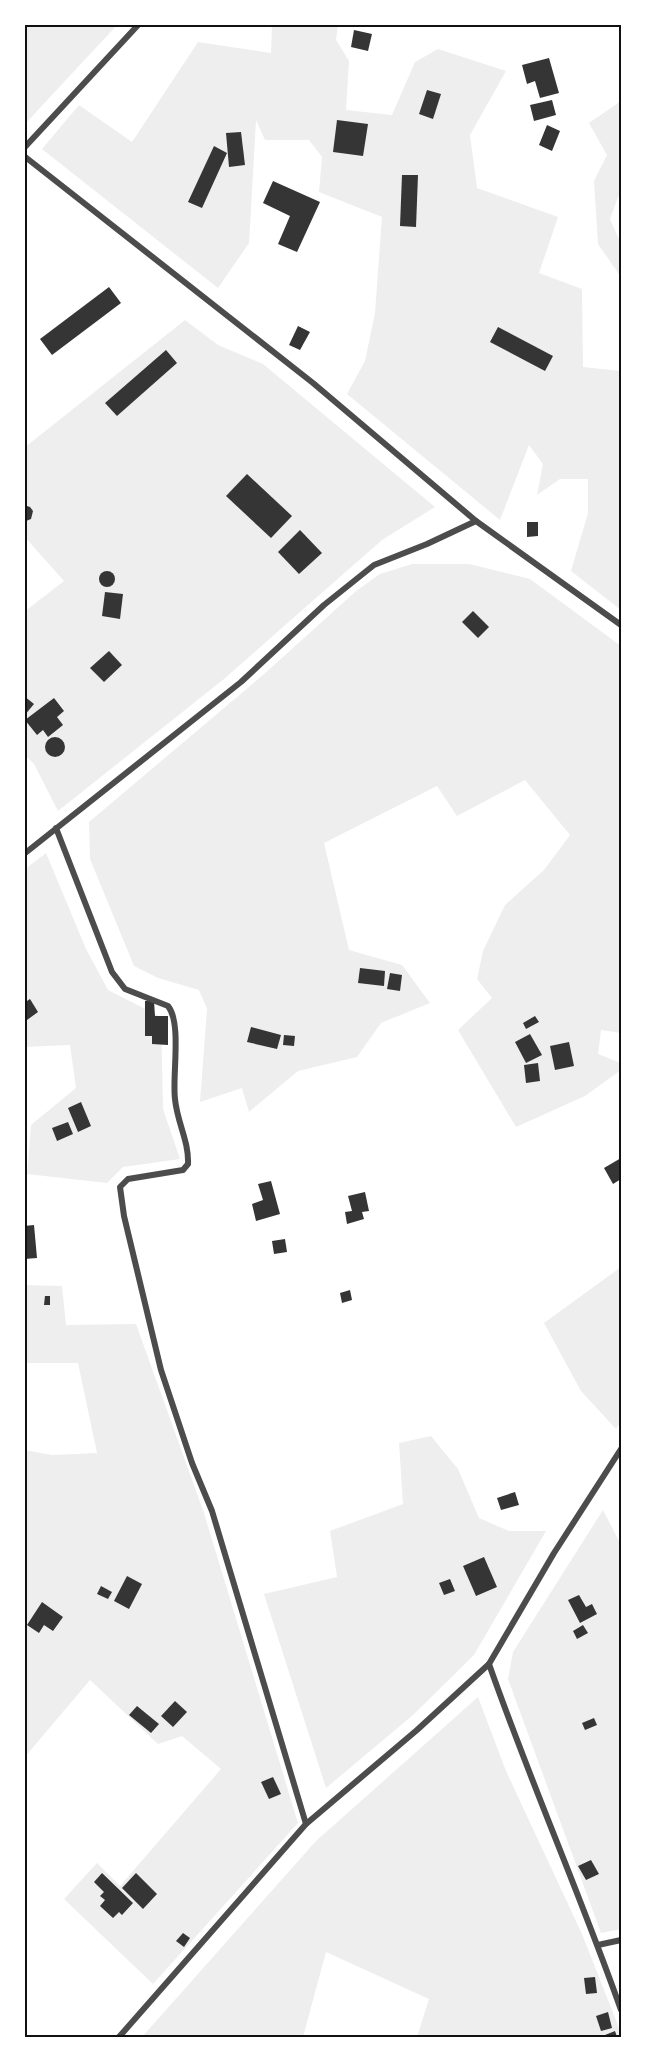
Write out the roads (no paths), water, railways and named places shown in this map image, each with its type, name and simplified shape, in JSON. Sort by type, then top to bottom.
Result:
[{"type":"street","points":[[24,148],[139,24]]},
{"type":"street","points":[[24,156],[313,383],[476,521],[621,625]]},
{"type":"street","points":[[24,854],[242,682],[324,605],[374,565],[476,521]]},
{"type":"street","points":[[56,828],[112,972],[125,988],[168,1006],[174,1019],[175,1100],[189,1153],[188,1164],[183,1170],[128,1179],[120,1187],[124,1216],[161,1370],[192,1463],[212,1511],[306,1824]]},
{"type":"street","points":[[119,2037],[306,1824],[417,1730],[489,1664],[554,1553],[621,1449]]},
{"type":"street","points":[[489,1664],[558,1847],[583,1905],[621,2010]]},
{"type":"street","points":[[598,1945],[621,1940]]}]
